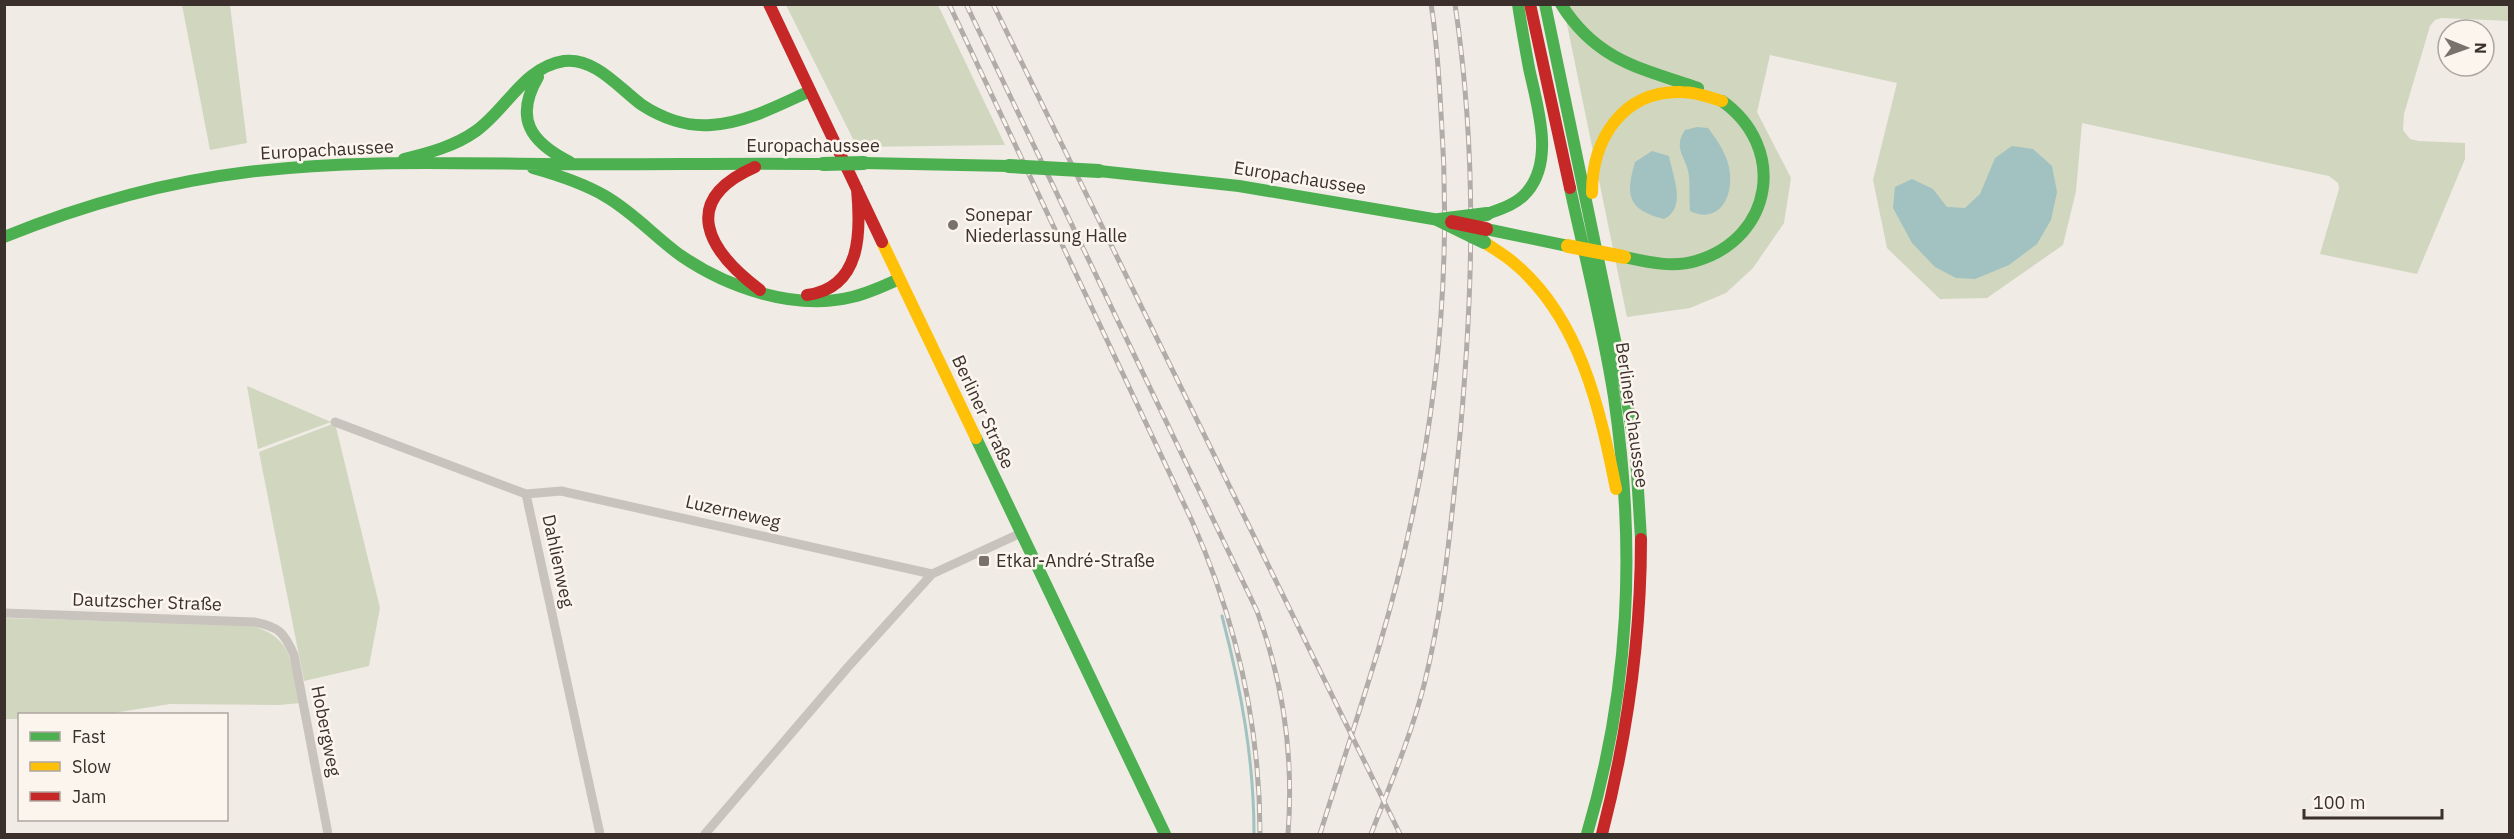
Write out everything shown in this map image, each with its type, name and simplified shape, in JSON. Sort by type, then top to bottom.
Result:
[{"type":"main road","name":"Berliner Straße","points":[[769,4],[1165,834]]},
{"type":"main road","points":[[1438,220],[1504,210],[1522,199],[1534,183],[1541,166],[1543,145],[1540,120],[1518,4]]},
{"type":"main road","name":"Berliner Chaussee","points":[[1530,4],[1615,401],[1624,479],[1628,549],[1626,630],[1618,703],[1605,767],[1587,834]]},
{"type":"main road","name":"Berliner Chaussee","points":[[1545,4],[1594,233],[1638,478],[1641,565],[1638,642],[1632,704],[1627,736],[1602,834]]},
{"type":"main road","points":[[1438,220],[1485,236],[1568,246],[1653,263],[1697,262],[1727,248],[1748,228],[1758,210],[1764,187],[1764,167],[1758,145],[1749,126],[1736,112],[1704,90],[1633,67],[1602,50],[1577,29],[1561,4]]},
{"type":"main road","points":[[387,164],[447,147],[476,132],[529,78],[548,65],[566,61],[581,63],[600,72],[646,108],[669,119],[696,126],[720,126],[744,121],[810,91]]},
{"type":"main road","points":[[548,65],[536,79],[528,97],[526,116],[528,125],[531,133],[545,148],[575,164]]},
{"type":"main road","points":[[1594,233],[1592,167],[1598,145],[1607,128],[1622,111],[1645,99],[1673,92],[1698,94],[1722,101]]},
{"type":"main road","name":"Europachaussee","points":[[4,237],[94,205],[196,180],[283,168],[387,164],[1009,166],[1099,171],[1239,186],[1438,220]]},
{"type":"main road","points":[[517,164],[567,178],[608,197],[696,265],[743,288],[788,298],[842,300],[866,294],[899,279]]},
{"type":"main road","points":[[761,292],[725,260],[714,243],[709,223],[710,206],[715,193],[724,182],[742,172],[766,164]]},
{"type":"main road","points":[[788,298],[819,294],[848,270],[858,247],[860,225],[857,189]]},
{"type":"main road","points":[[1485,236],[1521,268],[1548,297],[1579,354],[1598,409],[1628,549]]},
{"type":"street","name":"Dahlienweg","points":[[335,422],[526,494],[600,834]]},
{"type":"street","name":"Luzerneweg","points":[[526,494],[561,491],[932,574]]},
{"type":"street","points":[[705,834],[848,667],[932,574],[1021,533]]},
{"type":"street","name":"Dautzscher Straße","points":[[4,613],[254,621],[272,626],[285,635]]},
{"type":"street","name":"Hobergweg","points":[[285,635],[294,655],[328,834]]},
{"type":"green space","points":[[2509,4],[2510,21],[2496,20],[2496,18],[2436,18],[2430,26],[2404,114],[2403,130],[2410,139],[2419,141],[2465,143],[2465,159],[2417,274],[2320,254],[2339,189],[2338,183],[2329,176],[2082,123],[2076,191],[2063,245],[1987,298],[1940,299],[1887,248],[1873,180],[1897,83],[1770,55],[1757,112],[1791,178],[1784,223],[1753,268],[1726,293],[1690,308],[1627,317],[1563,5]]},
{"type":"green space","points":[[182,5],[230,5],[247,143],[210,150]]},
{"type":"green space","points":[[786,5],[938,5],[1005,145],[857,147]]},
{"type":"green space","points":[[247,386],[331,422],[258,449]]},
{"type":"green space","points":[[335,423],[380,608],[369,666],[304,681],[259,452]]},
{"type":"green space","points":[[5,618],[248,625],[274,636],[288,653],[300,703],[279,705],[170,704],[113,713],[18,713],[18,719],[5,719]]},
{"type":"water","points":[[1697,127],[1708,128],[1716,138],[1725,155],[1730,174],[1726,201],[1715,212],[1708,214],[1690,211],[1688,169],[1680,148],[1681,137],[1685,130]]},
{"type":"water","points":[[2012,146],[2033,149],[2052,166],[2057,192],[2051,220],[2037,244],[2009,265],[1975,279],[1956,278],[1935,267],[1912,243],[1893,208],[1895,187],[1912,179],[1933,189],[1947,207],[1965,208],[1980,194],[1995,158]]},
{"type":"water","points":[[1652,151],[1669,156],[1677,191],[1675,207],[1664,219],[1636,206],[1630,193],[1635,162]]},
{"type":"waterway","points":[[1222,616],[1235,670],[1249,751],[1254,834]]},
{"type":"railway","points":[[949,4],[1208,558],[1233,635],[1250,713],[1256,753],[1260,834]]},
{"type":"railway","points":[[966,4],[1257,611],[1274,666],[1285,721],[1289,777],[1288,834]]},
{"type":"railway","points":[[993,4],[1400,834]]},
{"type":"railway","points":[[1320,834],[1368,684],[1400,569],[1420,479],[1435,375],[1445,218],[1439,86],[1431,4]]},
{"type":"railway","points":[[1371,834],[1413,723],[1431,657],[1445,571],[1458,456],[1467,342],[1471,230],[1467,118],[1455,4]]},
{"type":"traffic: fast","points":[[1487,214],[1508,206],[1523,196],[1535,179],[1540,164],[1542,132],[1518,4]]},
{"type":"traffic: fast","points":[[1545,4],[1625,388],[1636,457],[1641,539]]},
{"type":"traffic: fast","points":[[1561,4],[1589,38],[1604,50],[1638,67],[1698,88]]},
{"type":"traffic: fast","points":[[404,159],[442,148],[468,136],[487,122],[526,80],[550,65],[564,61],[575,61],[597,69],[650,110],[666,118],[693,125],[724,124],[737,121],[810,91]]},
{"type":"traffic: fast","points":[[538,77],[527,105],[530,127],[545,146],[570,162]]},
{"type":"traffic: fast","points":[[1624,257],[1669,264],[1696,261],[1722,249],[1742,233],[1756,212],[1763,190],[1763,166],[1756,142],[1743,120],[1722,101]]},
{"type":"traffic: fast","points":[[4,237],[124,196],[217,176],[285,168],[395,163],[823,164]]},
{"type":"traffic: fast","points":[[864,163],[1009,166]]},
{"type":"traffic: fast","points":[[823,164],[864,163]]},
{"type":"traffic: fast","points":[[1009,166],[1099,171]]},
{"type":"traffic: fast","points":[[533,168],[597,191],[625,209],[670,248],[699,267],[763,294],[785,299],[830,301],[852,297],[899,279]]},
{"type":"traffic: fast","points":[[1099,171],[1239,186],[1439,220]]},
{"type":"traffic: fast","points":[[1570,188],[1610,371],[1621,453],[1625,508],[1625,617],[1620,672],[1612,726],[1587,834]]},
{"type":"traffic: fast","points":[[1439,220],[1487,214]]},
{"type":"traffic: fast","points":[[1439,220],[1484,242]]},
{"type":"traffic: fast","points":[[1486,229],[1568,246]]},
{"type":"traffic: fast","points":[[976,438],[1165,834]]},
{"type":"traffic: slow","points":[[1592,193],[1593,173],[1605,137],[1614,122],[1627,109],[1643,99],[1682,92],[1722,101]]},
{"type":"traffic: slow","points":[[882,242],[976,438]]},
{"type":"traffic: slow","points":[[1484,242],[1511,260],[1537,285],[1556,310],[1571,338],[1594,397],[1616,489]]},
{"type":"traffic: slow","points":[[1568,246],[1624,257]]},
{"type":"traffic: jam","points":[[769,4],[882,242]]},
{"type":"traffic: jam","points":[[1530,4],[1570,188]]},
{"type":"traffic: jam","points":[[755,167],[731,180],[716,195],[709,211],[709,227],[715,243],[726,259],[760,290]]},
{"type":"traffic: jam","points":[[807,295],[825,290],[839,281],[848,269],[854,255],[859,222],[857,189]]},
{"type":"traffic: jam","points":[[1452,222],[1486,229]]},
{"type":"traffic: jam","points":[[1602,834],[1619,761],[1631,688],[1638,614],[1641,539]]},
{"type":"place","name":"Sonepar Niederlassung Halle","points":[[953,225]]},
{"type":"place","name":"Etkar-André-Straße","points":[[984,561]]}]
